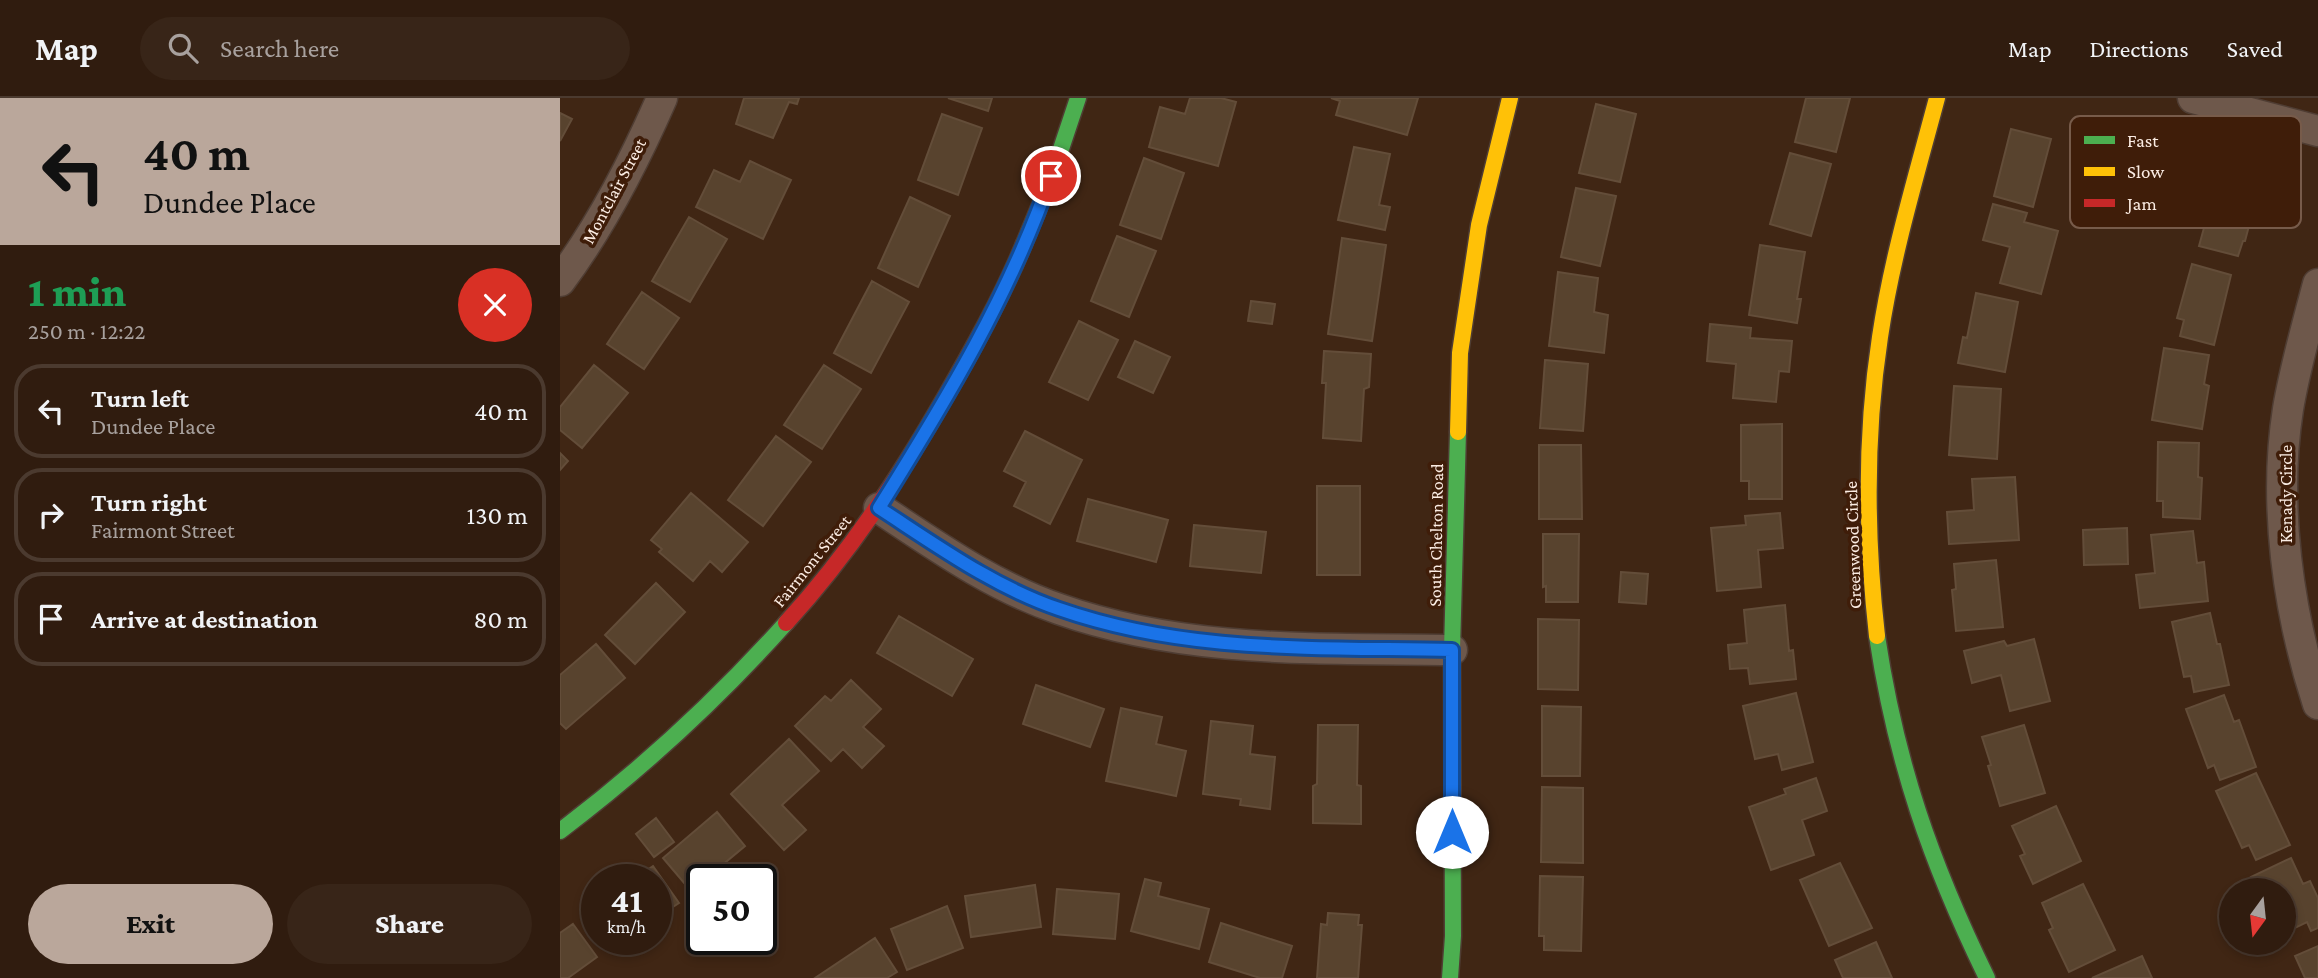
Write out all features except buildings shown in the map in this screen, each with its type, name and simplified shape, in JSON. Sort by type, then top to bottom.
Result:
[{"type":"street","name":"Montclair Street","points":[[560,281],[589,242],[628,170],[662,98]]},
{"type":"street","name":"Fairmont Street","points":[[560,831],[642,768],[700,715],[761,652],[821,583],[879,508],[960,373],[1007,285],[1044,198],[1078,98]]},
{"type":"street","name":"South Chelton Road","points":[[1450,978],[1453,936],[1452,650],[1460,353],[1479,225],[1510,98]]},
{"type":"street","name":"Greenwood Circle","points":[[1937,98],[1892,266],[1881,327],[1873,391],[1869,538],[1875,619],[1885,688],[1899,753],[1919,820],[1945,890],[1987,978]]},
{"type":"street","points":[[2193,98],[2261,116]]},
{"type":"street","points":[[2301,127],[2318,131]]},
{"type":"street","name":"Kenady Circle","points":[[2318,285],[2288,411],[2283,460],[2282,518],[2298,629],[2318,704]]},
{"type":"street","points":[[879,508],[952,556],[1006,586],[1057,609],[1101,622],[1189,641],[1260,648],[1452,650]]},
{"type":"traffic: fast","points":[[1024,244],[1052,176],[1078,98]]},
{"type":"traffic: fast","points":[[1450,978],[1453,936],[1452,650],[1458,432]]},
{"type":"traffic: fast","points":[[560,831],[678,733],[786,623]]},
{"type":"traffic: fast","points":[[1877,636],[1894,727],[1918,812],[1949,894],[1987,978]]},
{"type":"traffic: slow","points":[[1458,432],[1460,353],[1479,225],[1510,98]]},
{"type":"traffic: slow","points":[[1877,636],[1869,524],[1875,374],[1891,277],[1937,98]]},
{"type":"traffic: jam","points":[[786,623],[852,542],[910,456],[977,340],[1024,244]]},
{"type":"route","points":[[1051,176],[1007,285],[960,373],[879,508],[952,556],[1006,586],[1057,609],[1101,622],[1189,641],[1260,648],[1452,650],[1452,832]]}]
